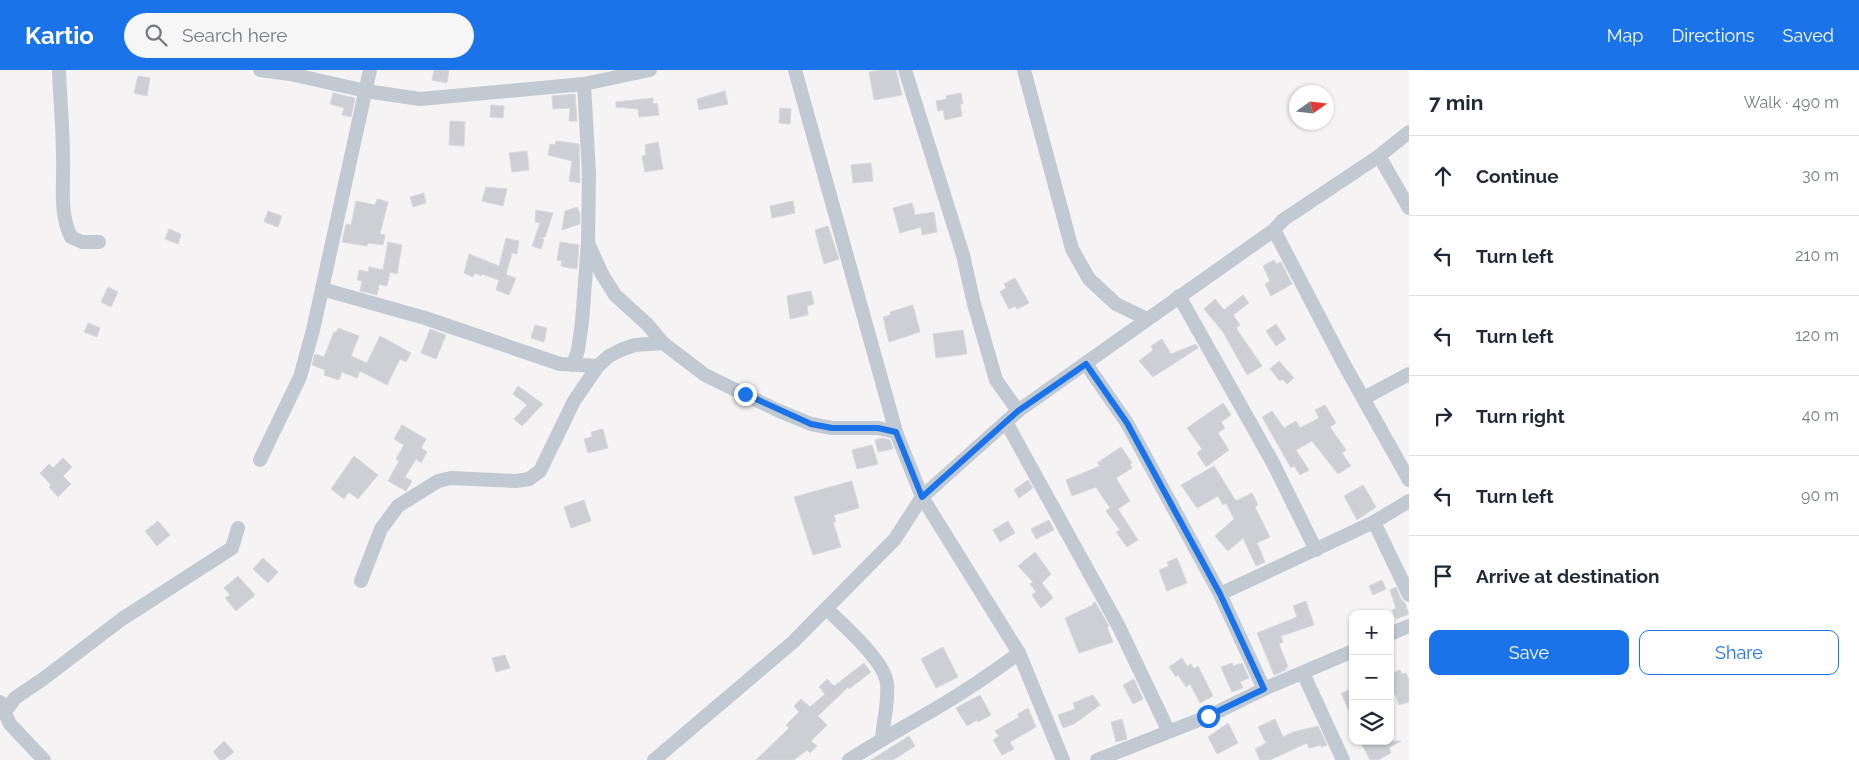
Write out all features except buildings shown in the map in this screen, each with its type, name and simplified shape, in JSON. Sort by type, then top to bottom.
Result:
[{"type":"street","points":[[59,70],[63,203],[66,227],[71,237],[82,242],[99,242]]},
{"type":"street","points":[[260,70],[290,74],[366,91],[420,99],[584,84],[650,70]]},
{"type":"street","points":[[260,460],[300,377],[322,289],[370,70]]},
{"type":"street","points":[[905,70],[963,256],[974,304],[996,380],[1018,411]]},
{"type":"street","points":[[1024,70],[1072,249],[1089,279],[1116,304],[1147,319]]},
{"type":"street","points":[[792,71],[896,432],[922,497],[1019,653],[1063,760]]},
{"type":"street","points":[[573,365],[578,350],[582,322],[588,243],[589,173],[584,84]]},
{"type":"street","points":[[654,760],[678,742],[793,642],[895,539],[922,497],[1018,411],[1274,230],[1283,220],[1379,156],[1409,132]]},
{"type":"street","points":[[1379,156],[1409,208]]},
{"type":"street","points":[[1274,230],[1345,366],[1409,480]]},
{"type":"street","points":[[588,243],[602,274],[615,295],[647,324],[663,343],[705,375],[777,410],[811,424],[832,428],[878,428],[896,432]]},
{"type":"street","points":[[322,289],[425,318],[560,364],[598,366]]},
{"type":"street","points":[[1179,296],[1273,463],[1316,550]]},
{"type":"street","points":[[361,581],[381,529],[398,506],[438,481],[451,478],[516,481],[529,479],[540,471],[574,401],[598,366],[609,356],[623,349],[635,345],[663,343]]},
{"type":"street","points":[[1086,364],[1127,423],[1220,594],[1264,689]]},
{"type":"street","points":[[1364,398],[1409,374]]},
{"type":"street","points":[[1006,422],[1118,625],[1168,730]]},
{"type":"street","points":[[1220,594],[1374,522],[1409,501]]},
{"type":"street","points":[[1374,522],[1409,596]]},
{"type":"street","points":[[44,760],[10,724],[2,707],[43,679],[122,619],[232,548],[238,528]]},
{"type":"street","points":[[827,609],[876,659],[884,673],[887,685],[882,739]]},
{"type":"street","points":[[1394,632],[1409,626]]},
{"type":"street","points":[[1097,760],[1168,730],[1208,716],[1349,652]]},
{"type":"street","points":[[849,760],[936,709],[1019,653]]},
{"type":"street","points":[[1303,673],[1343,760]]},
{"type":"route","points":[[745,394],[811,424],[832,428],[878,428],[896,432],[922,497],[1018,411],[1086,364],[1127,423],[1220,594],[1264,689],[1208,716]]}]
